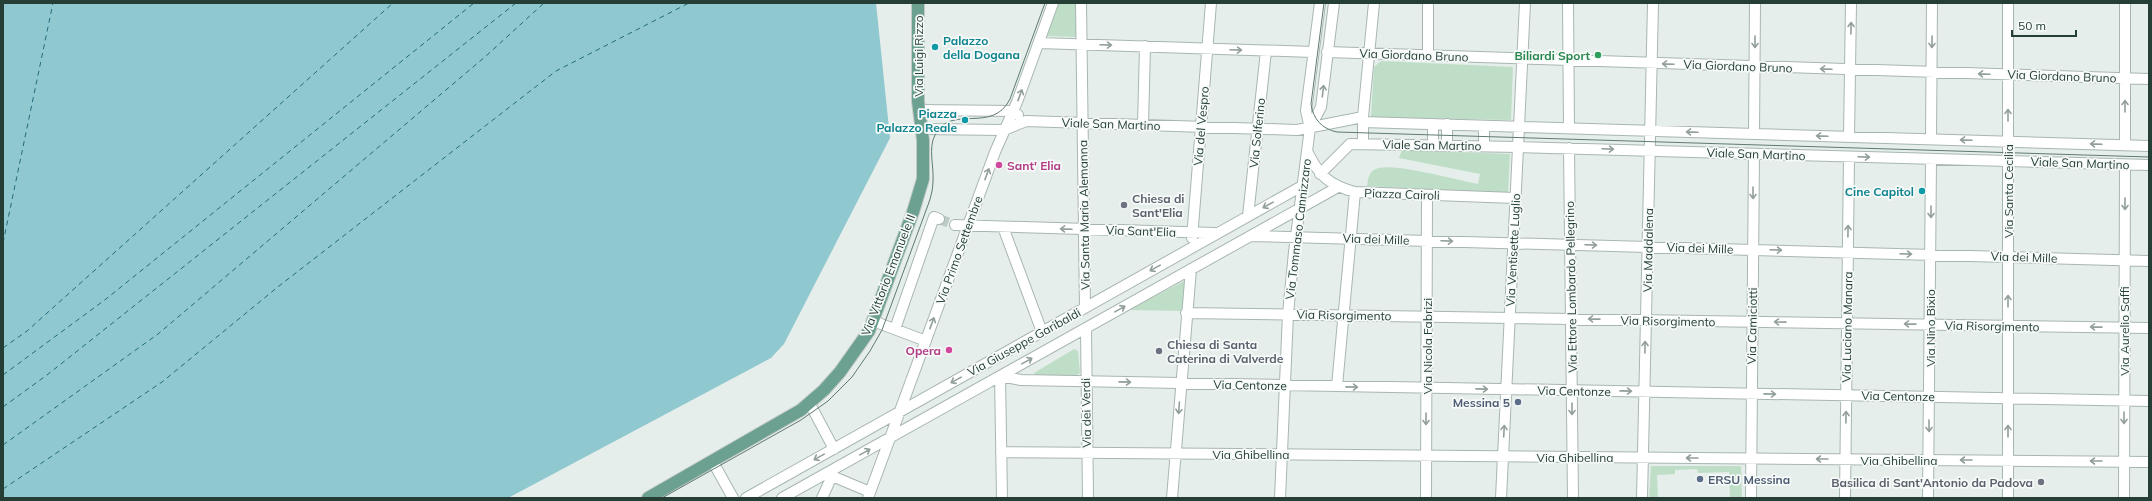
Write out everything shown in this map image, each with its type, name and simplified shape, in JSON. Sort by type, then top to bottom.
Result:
[{"type":"main road","name":"Via Luigi Rizzo","points":[[918,3],[919,110]]},
{"type":"main road","name":"Via Vittorio Emanuele II","points":[[648,498],[713,462],[810,404],[850,360],[864,339],[873,321],[921,187],[924,158],[919,110]]},
{"type":"street","name":"Via Primo Settembre","points":[[869,495],[968,226],[1053,3]]},
{"type":"street","name":"Via Santa Maria Alemanna","points":[[1081,3],[1085,308]]},
{"type":"street","name":"Via del Vespro","points":[[1191,248],[1211,3]]},
{"type":"street","name":"Via Tommaso Cannizzaro","points":[[1280,498],[1288,314],[1299,209],[1310,128],[1306,111],[1320,3]]},
{"type":"street","name":"Via Tommaso Cannizzaro","points":[[1310,128],[1321,108],[1334,3]]},
{"type":"street","points":[[1363,144],[1363,119],[1374,3]]},
{"type":"street","points":[[1428,3],[1428,56]]},
{"type":"street","name":"Via Ventisette Luglio","points":[[1501,498],[1525,3]]},
{"type":"street","points":[[1568,3],[1569,128]]},
{"type":"street","name":"Via Maddalena","points":[[1642,498],[1653,3]]},
{"type":"street","points":[[1754,134],[1755,3]]},
{"type":"street","points":[[1849,137],[1851,3]]},
{"type":"street","points":[[1931,139],[1932,3]]},
{"type":"street","name":"Via Santa Cecilia","points":[[2008,3],[2008,498]]},
{"type":"street","points":[[2125,3],[2125,145]]},
{"type":"street","points":[[1039,43],[1313,52]]},
{"type":"street","points":[[1142,125],[1145,46]]},
{"type":"street","name":"Via Solferino","points":[[1248,216],[1266,51]]},
{"type":"street","name":"Via Giordano Bruno","points":[[1327,52],[2149,79]]},
{"type":"street","points":[[919,110],[1013,111],[1026,121]]},
{"type":"street","name":"Viale San Martino","points":[[1026,121],[1297,130],[1363,119],[1484,126],[2149,146]]},
{"type":"street","points":[[922,129],[1004,130],[1026,121]]},
{"type":"street","points":[[1433,124],[1433,145]]},
{"type":"street","points":[[1447,124],[1447,146]]},
{"type":"street","points":[[1484,126],[1484,146]]},
{"type":"street","name":"Viale San Martino","points":[[1320,174],[1350,144],[1569,148],[2149,165]]},
{"type":"street","name":"Via Ettore Lombardo Pellegrino","points":[[1569,148],[1573,498]]},
{"type":"street","name":"Piazza Cairoli","points":[[1307,151],[1320,174],[1338,187],[1355,192],[1515,198]]},
{"type":"street","name":"Via Camiciotti","points":[[1751,498],[1754,154]]},
{"type":"street","name":"Via Luciano Manara","points":[[1845,498],[1849,157]]},
{"type":"street","name":"Via Nino Bixio","points":[[1928,498],[1931,159]]},
{"type":"street","name":"Via Aurelio Saffi","points":[[2124,498],[2125,165]]},
{"type":"street","name":"Via Giuseppe Garibaldi","points":[[746,498],[1302,186]]},
{"type":"street","name":"Via Giuseppe Garibaldi","points":[[782,498],[830,474],[891,437],[1338,187]]},
{"type":"street","points":[[1337,386],[1355,192]]},
{"type":"street","name":"Via Nicola Fabrizi","points":[[1426,498],[1428,195]]},
{"type":"street","name":"Via Vittorio Emanuele II","points":[[895,329],[934,217],[939,219]]},
{"type":"street","name":"Via Sant'Elia","points":[[955,225],[1217,233]]},
{"type":"street","points":[[1003,227],[1042,332]]},
{"type":"street","name":"Via dei Mille","points":[[1251,236],[1296,236],[2149,261]]},
{"type":"street","points":[[1172,498],[1186,313],[1191,269]]},
{"type":"street","name":"Via Risorgimento","points":[[1186,313],[2149,328]]},
{"type":"street","points":[[873,321],[926,340]]},
{"type":"street","name":"Via dei Verdi","points":[[1086,328],[1088,498]]},
{"type":"street","points":[[1000,376],[1002,498]]},
{"type":"street","name":"Via Centonze","points":[[1000,376],[1021,380],[1086,382],[2149,401]]},
{"type":"street","points":[[810,404],[834,449]]},
{"type":"street","name":"Via Ghibellina","points":[[1002,452],[2149,462]]},
{"type":"street","points":[[713,462],[733,498]]},
{"type":"street","points":[[822,498],[830,474],[869,495]]},
{"type":"green space","points":[[1056,3],[1076,3],[1076,37],[1045,36]]},
{"type":"green space","points":[[1381,61],[1513,67],[1511,120],[1371,117],[1374,67]]},
{"type":"green space","points":[[1402,150],[1510,154],[1508,193],[1367,186],[1371,173],[1374,170],[1381,168],[1408,169],[1478,184],[1480,174],[1399,158]]},
{"type":"green space","points":[[1186,280],[1184,311],[1129,310]]},
{"type":"green space","points":[[1074,349],[1078,351],[1080,373],[1077,375],[1035,375],[1034,373]]},
{"type":"green space","points":[[1651,466],[1741,466],[1742,498],[1730,498],[1729,472],[1698,473],[1697,469],[1675,470],[1675,474],[1657,475],[1658,498],[1649,498]]},
{"type":"water","points":[[3,3],[876,3],[890,138],[784,344],[771,358],[508,498],[3,498]]},
{"type":"ferry route","points":[[3,243],[53,3]]},
{"type":"ferry route","points":[[3,348],[27,331],[393,3]]},
{"type":"ferry route","points":[[3,375],[106,299],[474,3]]},
{"type":"ferry route","points":[[3,407],[47,375],[516,3]]},
{"type":"ferry route","points":[[3,445],[158,334],[486,56],[544,3]]},
{"type":"ferry route","points":[[3,489],[162,382],[279,286],[556,71],[689,3]]},
{"type":"tunnel","points":[[939,219],[955,225]]},
{"type":"tram line","points":[[662,498],[801,420],[828,401],[852,377],[882,330],[929,202],[933,184],[932,146],[935,135],[942,126],[951,121],[983,118],[1002,110],[1010,99],[1045,3]]},
{"type":"tram line","points":[[1324,3],[1311,104],[1316,119],[1323,126],[1337,132],[2149,157]]},
{"type":"place","name":"Palazzo della Dogana","points":[[935,47]]},
{"type":"place","name":"Biliardi Sport","points":[[1598,55]]},
{"type":"place","name":"Piazza Palazzo Reale","points":[[965,120]]},
{"type":"place","name":"Sant' Elia","points":[[999,165]]},
{"type":"place","name":"Cine Capitol","points":[[1922,191]]},
{"type":"place","name":"Chiesa di Sant'Elia","points":[[1124,205]]},
{"type":"place","name":"Opera","points":[[949,350]]},
{"type":"place","name":"Chiesa di Santa Caterina di Valverde","points":[[1159,351]]},
{"type":"place","name":"Messina 5","points":[[1518,402]]},
{"type":"place","name":"ERSU Messina","points":[[1700,479]]},
{"type":"place","name":"Basilica di Sant'Antonio da Padova","points":[[2041,482]]}]
